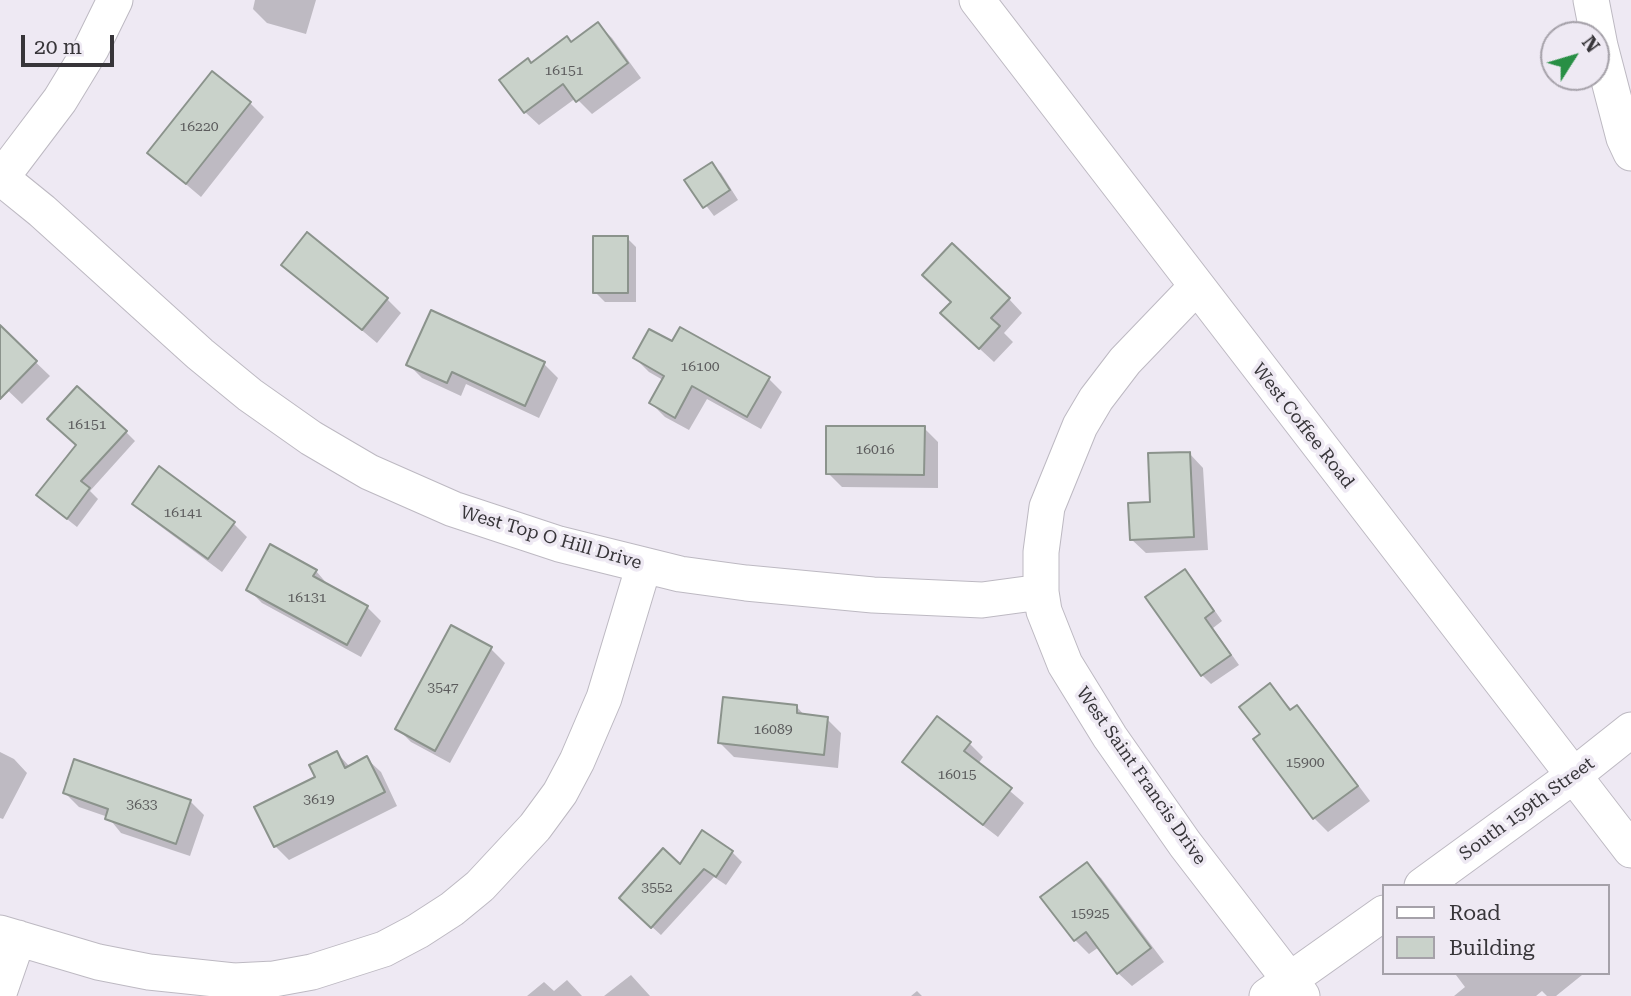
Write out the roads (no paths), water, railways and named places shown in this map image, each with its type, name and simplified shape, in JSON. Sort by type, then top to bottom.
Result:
[{"type":"street","points":[[1,178],[60,100],[91,49],[115,0]]},
{"type":"street","name":"West Coffee Road","points":[[977,0],[1631,850]]},
{"type":"street","points":[[1591,0],[1617,112],[1631,153]]},
{"type":"street","name":"West Top O Hill Drive","points":[[1,178],[250,395],[311,438],[369,472],[453,509],[559,544],[680,574],[873,595],[982,600],[1041,592]]},
{"type":"street","name":"West Saint Francis Drive","points":[[1196,287],[1125,361],[1096,399],[1080,426],[1047,507],[1041,552],[1041,592],[1044,611],[1065,664],[1110,737],[1286,990]]},
{"type":"street","points":[[0,990],[9,935],[98,962],[149,972],[234,981],[274,979],[313,972],[384,949],[452,909],[480,886],[535,827],[560,793],[604,698],[644,565]]},
{"type":"street","name":"South 159th Street","points":[[1425,884],[1573,776],[1631,730]]},
{"type":"street","points":[[1286,990],[1382,915]]}]
